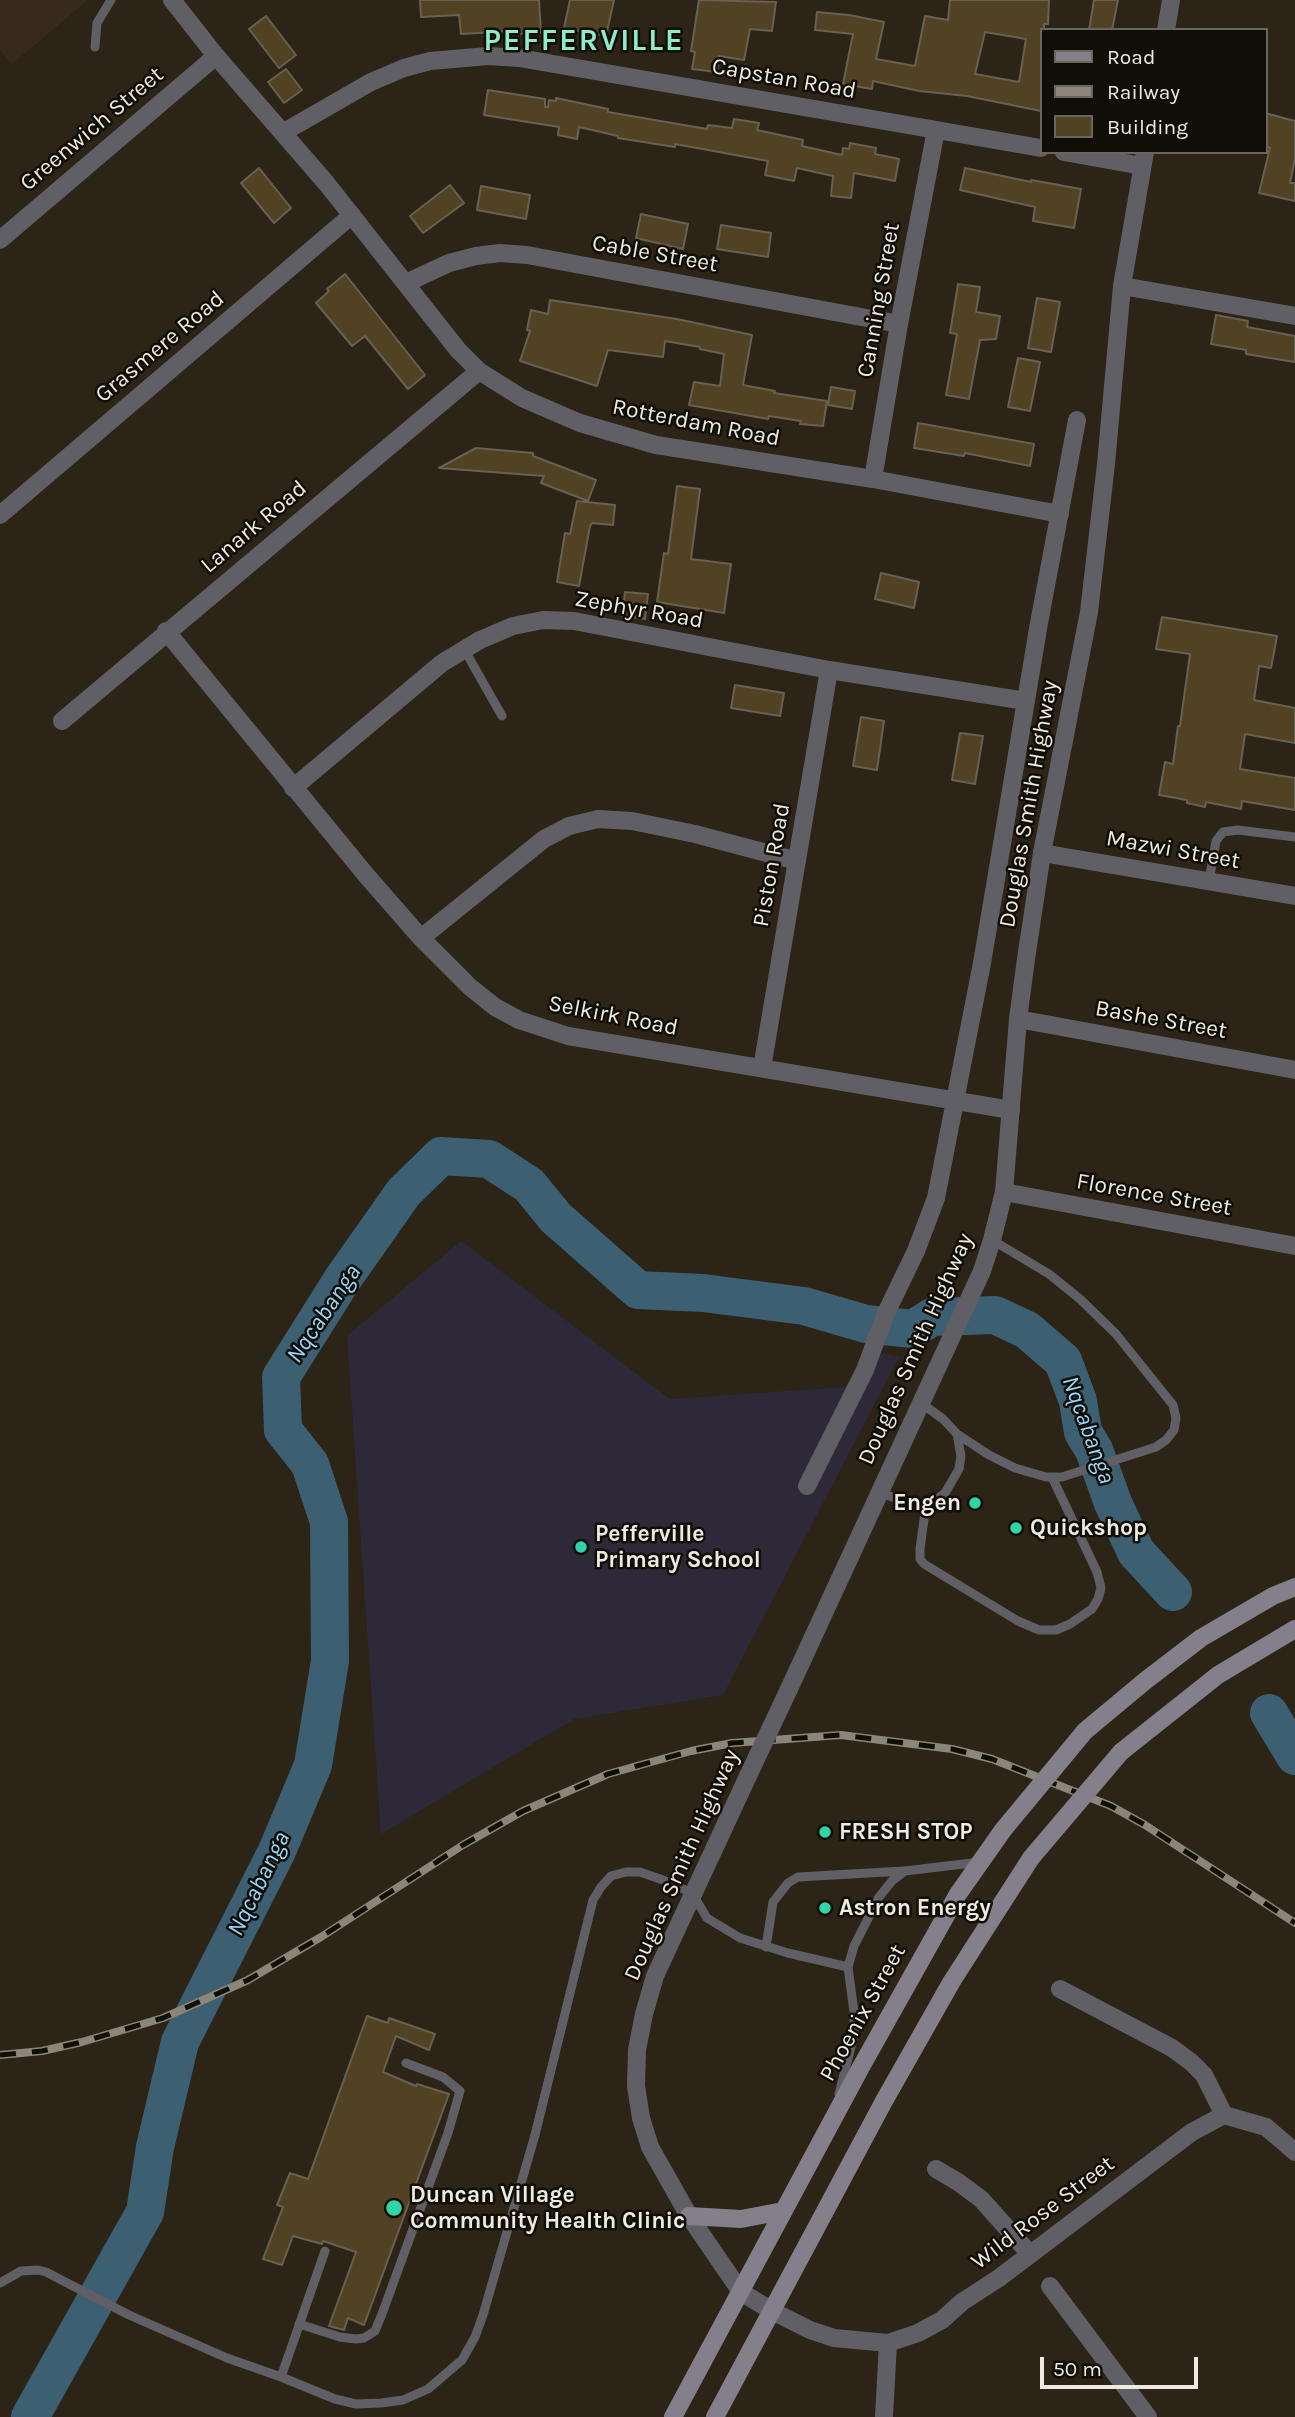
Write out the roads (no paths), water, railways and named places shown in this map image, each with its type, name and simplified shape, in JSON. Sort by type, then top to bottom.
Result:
[{"type":"main road","name":"Phoenix Street","points":[[673,2417],[834,2116],[958,1894],[1003,1830],[1085,1731],[1145,1681],[1201,1638],[1273,1596],[1295,1587]]},
{"type":"main road","points":[[715,2417],[951,1981],[1031,1858],[1121,1752],[1218,1675],[1295,1629]]},
{"type":"main road","points":[[689,2216],[741,2219],[783,2211]]},
{"type":"street","name":"Rotterdam Road","points":[[172,0],[216,56],[284,132],[352,215],[440,329],[479,371],[530,402],[580,423],[656,445],[873,479],[1059,514]]},
{"type":"street","points":[[1166,28],[1171,0]]},
{"type":"street","name":"Greenwich Street","points":[[0,240],[216,56]]},
{"type":"street","name":"Capstan Road","points":[[284,132],[371,82],[404,68],[430,61],[488,56],[519,58],[1040,148]]},
{"type":"street","name":"Canning Street","points":[[873,479],[936,130]]},
{"type":"street","points":[[1086,154],[1143,159]]},
{"type":"street","name":"Douglas Smith Highway","points":[[772,2311],[741,2292],[689,2216],[650,2147],[641,2118],[636,2087],[644,2014],[656,1976],[692,1893],[937,1370],[982,1271],[992,1240],[1004,1192],[1018,1019],[1042,853],[1088,612],[1106,464],[1122,286],[1143,159]]},
{"type":"street","name":"Grasmere Road","points":[[0,515],[352,215]]},
{"type":"street","name":"Cable Street","points":[[406,283],[449,263],[476,256],[500,253],[527,255],[899,324]]},
{"type":"street","points":[[1122,286],[1295,316]]},
{"type":"street","name":"Lanark Road","points":[[62,721],[479,371]]},
{"type":"street","points":[[807,1486],[865,1370],[886,1313],[916,1251],[936,1198],[956,1100],[1077,420]]},
{"type":"street","name":"Zephyr Road","points":[[293,788],[442,663],[480,640],[513,626],[543,620],[574,621],[829,670],[1026,701]]},
{"type":"street","name":"Selkirk Road","points":[[166,631],[293,788],[421,938],[470,987],[495,1007],[543,1030],[568,1036],[1011,1110]]},
{"type":"street","name":"Piston Road","points":[[762,1068],[829,670]]},
{"type":"street","points":[[421,938],[544,839],[569,826],[598,819],[645,823],[797,861]]},
{"type":"street","name":"Mazwi Street","points":[[1042,853],[1295,896]]},
{"type":"street","name":"Bashe Street","points":[[1018,1019],[1295,1070]]},
{"type":"street","name":"Florence Street","points":[[1004,1192],[1295,1246]]},
{"type":"street","points":[[1060,1989],[1172,2048],[1204,2075],[1224,2115],[1266,2127],[1295,2152]]},
{"type":"street","name":"Wild Rose Street","points":[[772,2311],[810,2330],[834,2338],[888,2343],[918,2333],[942,2320],[962,2302],[1030,2255],[1192,2132],[1224,2115]]},
{"type":"street","points":[[936,2169],[981,2200],[1030,2255]]},
{"type":"street","points":[[1050,2286],[1149,2417]]},
{"type":"street","points":[[884,2417],[888,2343]]},
{"type":"lane","points":[[96,47],[97,23],[111,0]]},
{"type":"lane","points":[[464,649],[502,716]]},
{"type":"lane","points":[[1209,881],[1216,841],[1223,832],[1238,830],[1295,837]]},
{"type":"lane","points":[[921,1404],[943,1419],[957,1434],[1015,1468],[1033,1475],[1057,1477],[1128,1457],[1156,1447],[1174,1430],[1176,1418],[1173,1405],[1116,1334],[1080,1299],[1033,1263],[992,1240]]},
{"type":"lane","points":[[880,1493],[908,1503],[926,1505],[945,1493],[953,1481],[961,1455],[957,1434]]},
{"type":"lane","points":[[926,1505],[920,1559],[924,1564],[1018,1621],[1039,1630],[1056,1630],[1092,1609],[1101,1588],[1057,1477]]},
{"type":"lane","points":[[766,1947],[773,1902],[788,1883],[798,1877],[905,1871],[981,1862]]},
{"type":"lane","points":[[0,2283],[15,2273],[29,2269],[46,2272],[129,2315],[228,2358],[335,2399],[356,2404],[403,2400],[428,2389],[462,2360],[475,2337],[520,2187],[593,1900],[611,1876],[626,1871],[640,1872],[692,1893],[707,1918],[740,1938],[848,1967]]},
{"type":"lane","points":[[834,2116],[853,2035],[854,2012],[848,1967],[854,1946],[879,1897],[892,1881],[905,1871]]},
{"type":"lane","points":[[299,2324],[340,2337],[365,2338],[375,2331],[382,2314],[448,2133],[460,2091],[443,2077],[406,2063]]},
{"type":"lane","points":[[281,2377],[326,2251]]},
{"type":"waterway","name":"Nqcabanga","points":[[30,2417],[145,2212],[155,2147],[180,2042],[277,1851],[313,1765],[330,1661],[329,1522],[310,1464],[283,1430],[281,1377],[342,1280],[404,1192],[441,1156],[489,1159],[529,1185],[556,1218],[638,1290],[703,1293],[804,1306],[866,1324],[913,1329],[932,1317],[995,1315],[1027,1330],[1063,1361],[1078,1401],[1083,1432],[1094,1450],[1113,1503],[1136,1552],[1173,1592]]},
{"type":"waterway","name":"Nqcabanga","points":[[1269,1713],[1295,1756]]},
{"type":"railway","points":[[0,2055],[42,2051],[82,2042],[163,2018],[248,1980],[321,1937],[463,1845],[523,1811],[608,1774],[691,1751],[732,1743],[841,1735],[952,1749],[992,1759],[1111,1806],[1145,1825],[1295,1923]]},
{"type":"place","name":"Engen","points":[[975,1503]]},
{"type":"place","name":"Quickshop","points":[[1016,1528]]},
{"type":"place","name":"Pefferville Primary School","points":[[581,1547]]},
{"type":"place","name":"FRESH STOP","points":[[825,1832]]},
{"type":"place","name":"Astron Energy","points":[[825,1908]]},
{"type":"place","name":"Duncan Village Community Health Clinic","points":[[394,2208]]},
{"type":"district","name":"PEFFERVILLE","points":[[584,41]]}]
